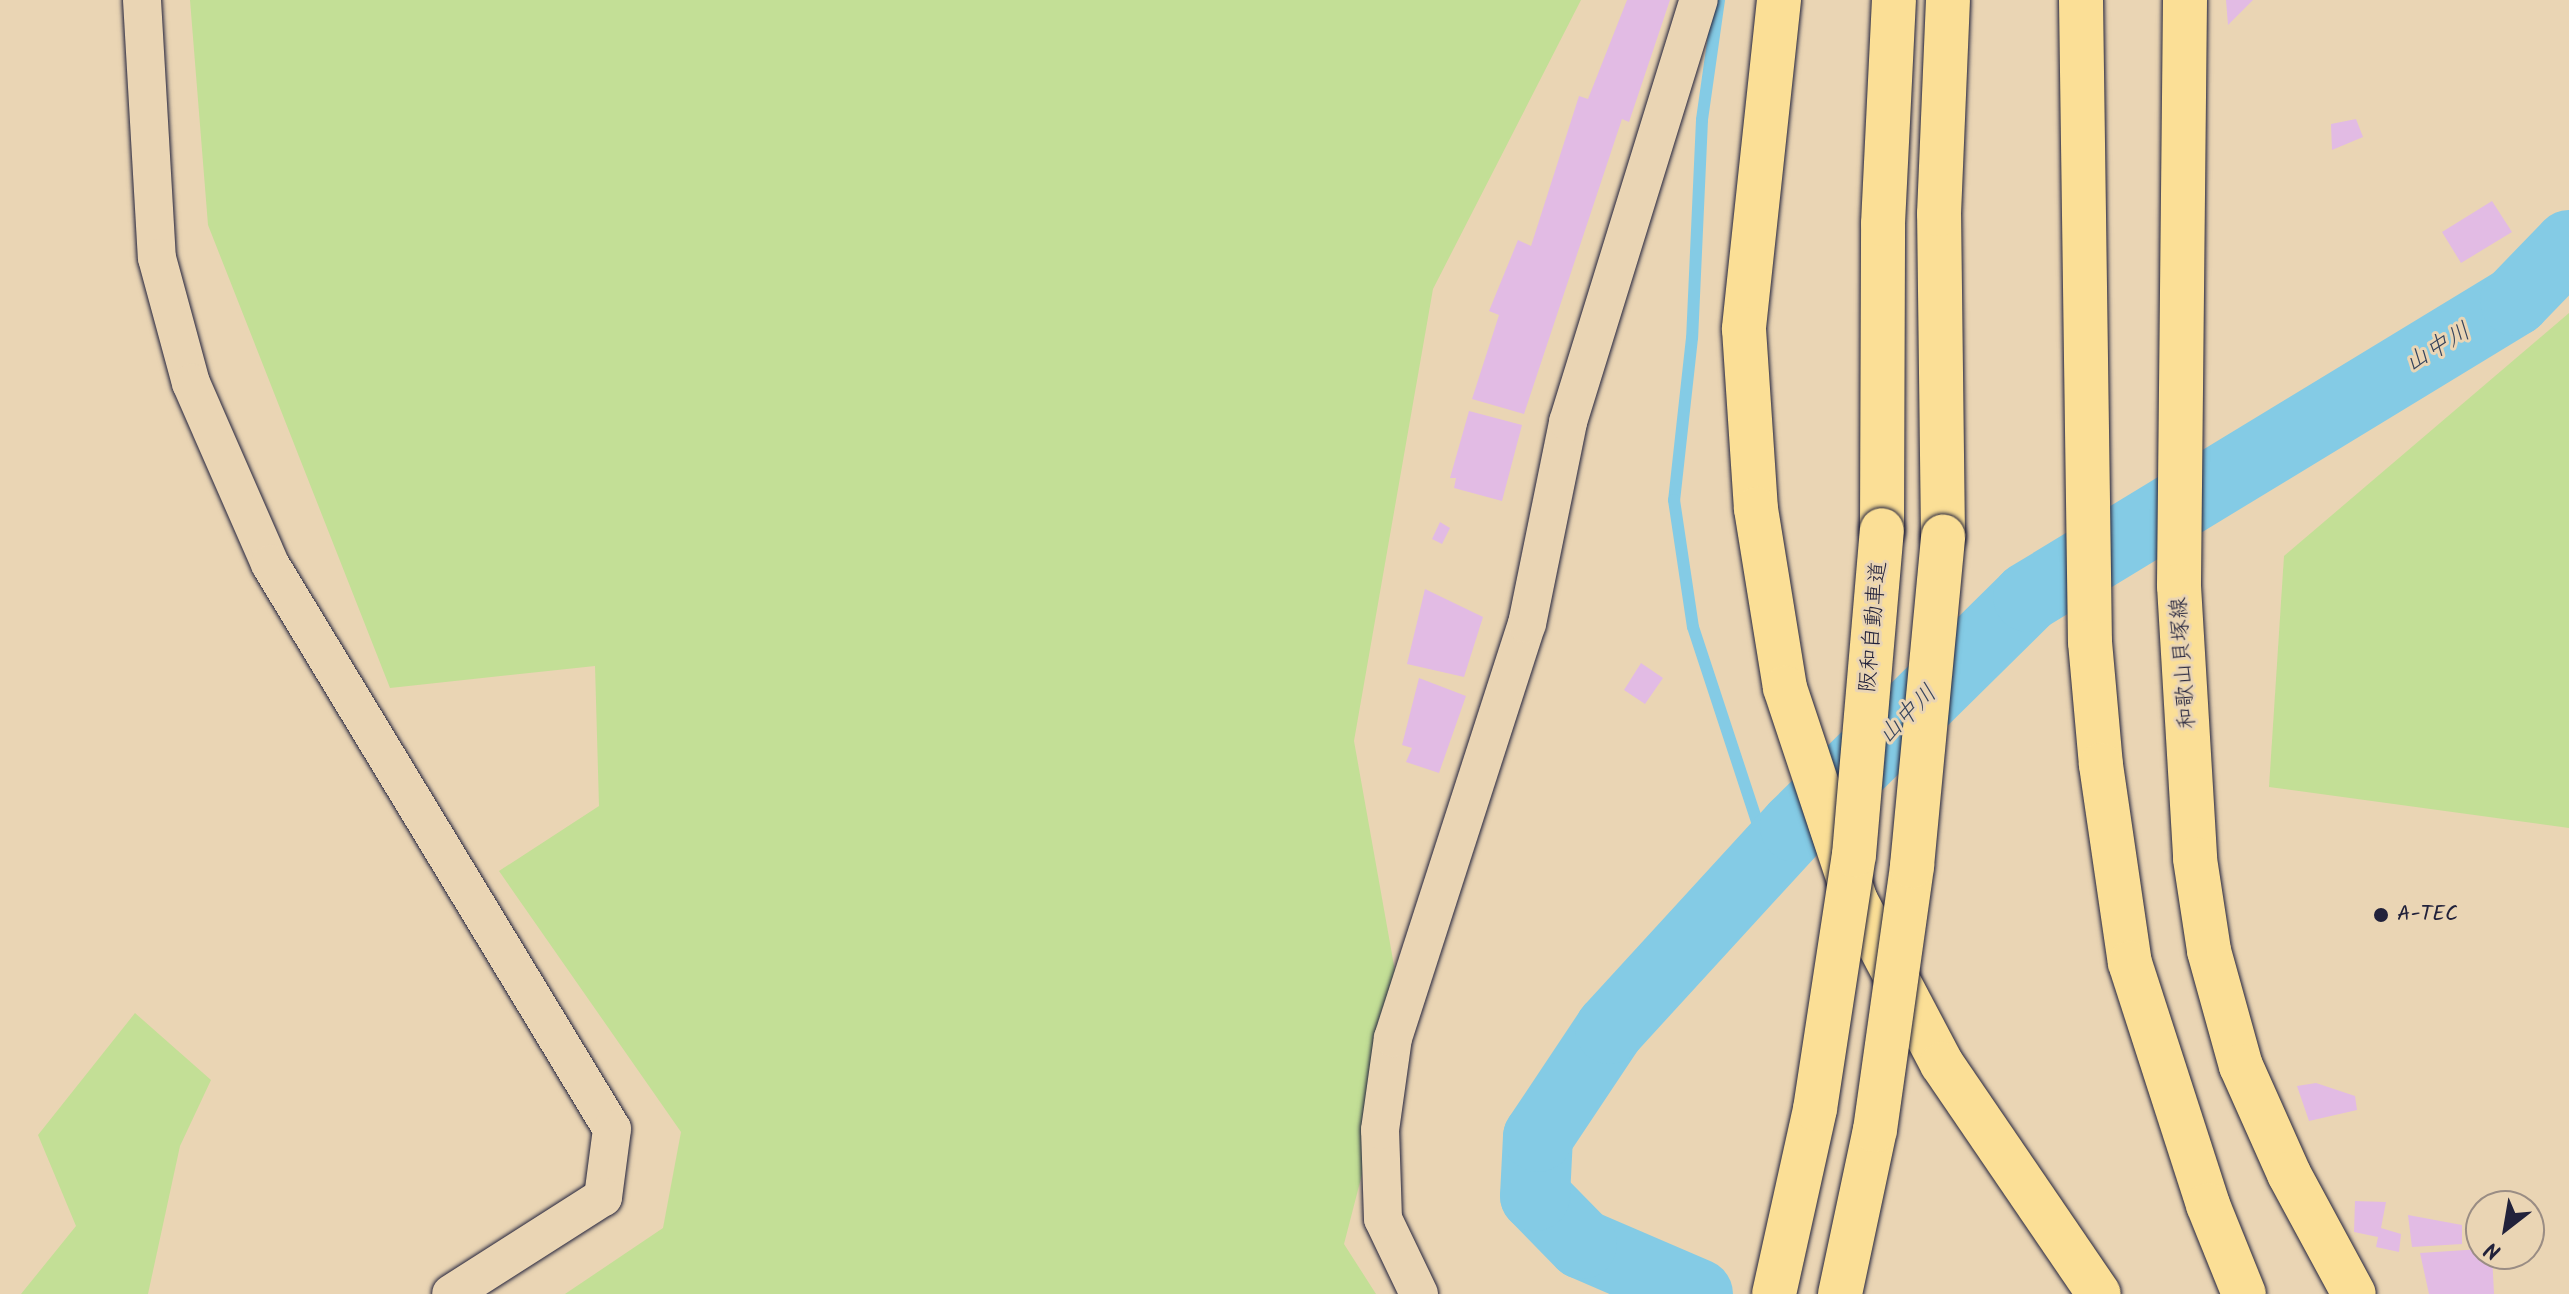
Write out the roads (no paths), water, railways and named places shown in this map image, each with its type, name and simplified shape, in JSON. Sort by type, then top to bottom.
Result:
[{"type":"main road","points":[[1779,0],[1744,329],[1756,509],[1785,688],[1811,777],[1856,901],[1942,1064],[2099,1294]]},
{"type":"main road","name":"阪和自動車道","points":[[1774,1294],[1815,1109],[1854,855],[1882,530],[1883,224],[1894,0]]},
{"type":"main road","points":[[1840,1294],[1875,1130],[1912,866],[1943,536],[1939,214],[1948,0]]},
{"type":"main road","points":[[2081,0],[2090,642],[2130,963],[2208,1205],[2244,1294]]},
{"type":"main road","name":"和歌山貝塚線","points":[[2185,0],[2179,586],[2195,859],[2209,951],[2241,1066],[2289,1174],[2354,1294]]},
{"type":"street","points":[[142,0],[157,258],[191,383],[270,564],[612,1129],[603,1197],[451,1294]]},
{"type":"street","points":[[1419,1294],[1383,1219],[1380,1130],[1393,1038],[1527,624],[1568,422],[1699,0]]},
{"type":"waterway","points":[[1719,0],[1702,120],[1692,338],[1674,500],[1693,627],[1768,855]]},
{"type":"waterway","name":"山中川","points":[[1698,1294],[1582,1244],[1535,1196],[1538,1137],[1610,1029],[1795,827],[2028,597],[2515,301],[2569,245]]},
{"type":"place","name":"A-TEC","points":[[2381,915]]}]
